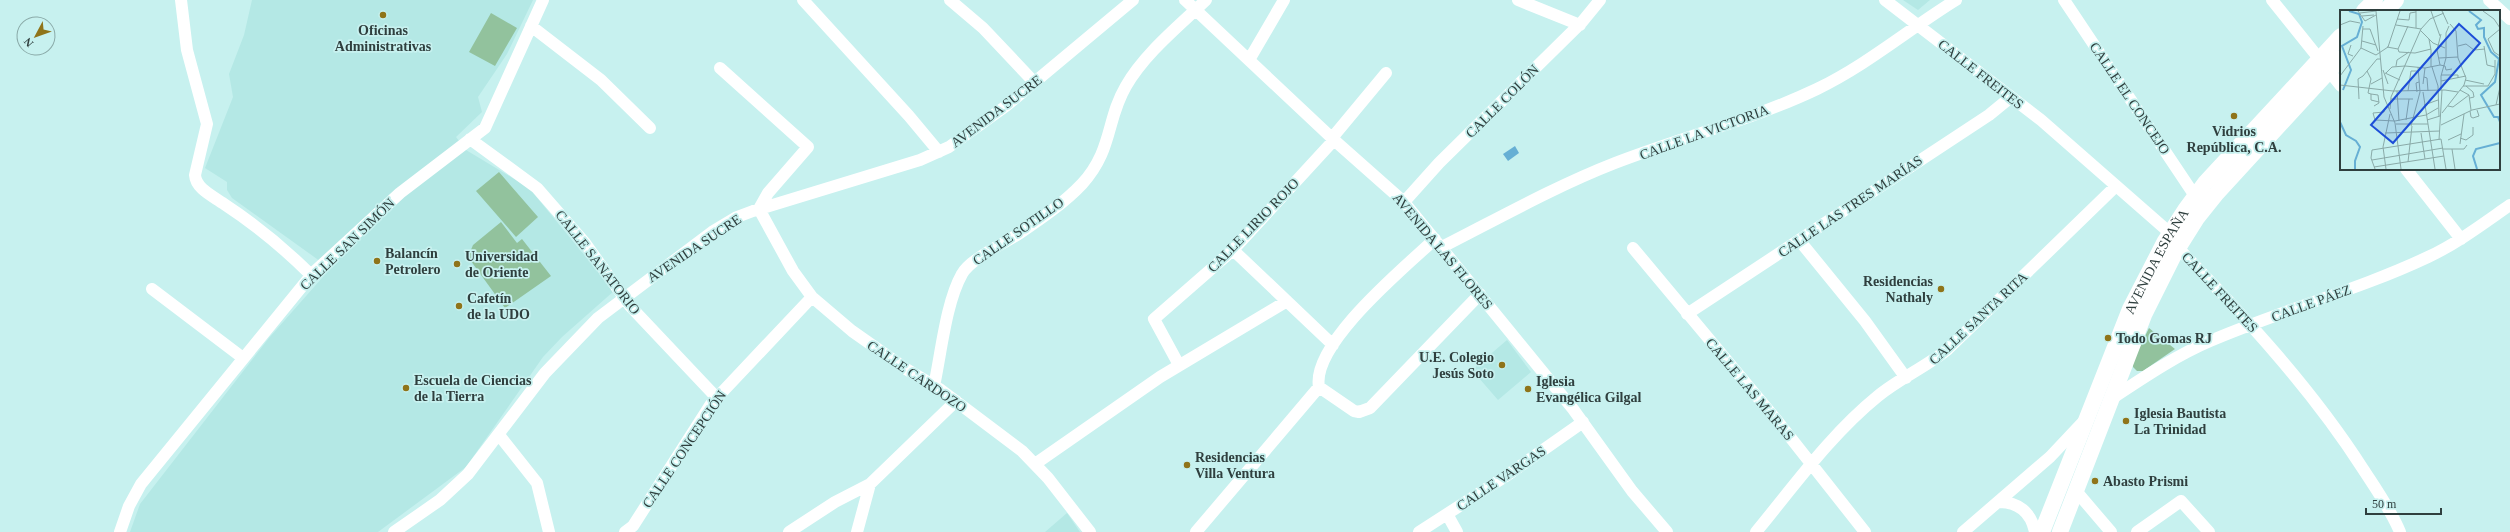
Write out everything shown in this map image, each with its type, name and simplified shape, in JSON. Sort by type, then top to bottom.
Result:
[{"type":"main road","points":[[2365,10],[2375,0]]},
{"type":"main road","points":[[2386,10],[2396,0]]},
{"type":"main road","name":"AVENIDA ESPAÑA","points":[[2060,532],[2147,308],[2178,248],[2217,193],[2324,65],[2340,38]]},
{"type":"main road","name":"AVENIDA ESPAÑA","points":[[2042,532],[2130,309],[2170,233],[2195,196],[2324,65],[2340,58]]},
{"type":"street","points":[[181,0],[187,50],[207,124],[195,175],[196,182],[207,193],[255,224],[311,275]]},
{"type":"street","name":"CALLE SAN SIMÓN","points":[[120,532],[129,506],[141,484],[311,275],[400,193],[451,152],[485,128],[543,0]]},
{"type":"street","points":[[803,0],[910,116],[939,152]]},
{"type":"street","points":[[950,0],[988,33],[1034,82]]},
{"type":"street","name":"AVENIDA SUCRE","points":[[394,532],[457,486],[477,465],[541,378],[564,352],[598,318],[624,297],[727,222],[759,209],[939,152],[964,137],[1034,82],[1133,0]]},
{"type":"street","name":"AVENIDA LAS FLORES","points":[[1185,0],[1333,139],[1404,202],[1583,422],[1632,491],[1667,532]]},
{"type":"street","name":"CALLE SOTILLO","points":[[934,386],[954,295],[962,273],[975,262],[1044,216],[1081,184],[1099,161],[1106,146],[1126,86],[1145,60],[1206,0]]},
{"type":"street","points":[[1249,60],[1284,0]]},
{"type":"street","points":[[1518,0],[1580,25]]},
{"type":"street","name":"CALLE COLÓN","points":[[1404,202],[1439,163],[1580,25],[1600,0]]},
{"type":"street","name":"CALLE FREITES","points":[[1885,0],[2011,97],[2170,233],[2178,248],[2252,325],[2349,446],[2393,517],[2400,532]]},
{"type":"street","name":"CALLE LA VICTORIA","points":[[1319,387],[1318,376],[1339,334],[1362,308],[1438,243],[1590,173],[1742,120],[1816,90],[1862,64],[1917,24],[1956,0]]},
{"type":"street","name":"CALLE EL CONCEJO","points":[[2064,0],[2195,196]]},
{"type":"street","points":[[2272,0],[2340,85]]},
{"type":"street","points":[[2489,0],[2510,19]]},
{"type":"street","points":[[531,26],[601,80],[650,128]]},
{"type":"street","points":[[720,68],[808,147],[768,193],[759,209]]},
{"type":"street","name":"CALLE LIRIO ROJO","points":[[1179,365],[1154,319],[1233,250],[1333,139],[1386,73]]},
{"type":"street","name":"CALLE LAS TRES MARÍAS","points":[[1687,314],[1989,116],[2011,97]]},
{"type":"street","name":"CALLE SANATORIO","points":[[470,139],[537,188],[585,243],[634,310],[716,397]]},
{"type":"street","points":[[2407,170],[2461,239]]},
{"type":"street","name":"CALLE SANTA RITA","points":[[1756,532],[1812,464],[1869,403],[1906,378],[1924,368],[1948,349],[2116,186]]},
{"type":"street","name":"CALLE PÁEZ","points":[[2111,399],[2191,350],[2252,325],[2365,284],[2429,257],[2461,239],[2510,205]]},
{"type":"street","name":"CALLE CARDOZO","points":[[759,209],[793,271],[812,297],[852,331],[889,358],[956,401],[1035,464],[1090,532]]},
{"type":"street","points":[[1799,240],[1865,320],[1906,378]]},
{"type":"street","name":"CALLE LAS MARAS","points":[[1632,248],[1812,464],[1865,532]]},
{"type":"street","points":[[1233,250],[1333,345]]},
{"type":"street","points":[[152,289],[243,358]]},
{"type":"street","points":[[1196,532],[1319,387],[1354,411],[1359,412],[1370,408],[1480,294]]},
{"type":"street","name":"CALLE CONCEPCIÓN","points":[[632,530],[716,397],[812,297]]},
{"type":"street","points":[[1035,464],[1140,389],[1287,301]]},
{"type":"street","points":[[789,532],[835,502],[870,484],[956,401]]},
{"type":"street","points":[[1964,532],[2062,446],[2087,418]]},
{"type":"street","name":"CALLE VARGAS","points":[[1419,532],[1583,422]]},
{"type":"street","points":[[499,434],[537,483],[549,532]]},
{"type":"street","points":[[857,532],[870,484]]},
{"type":"street","points":[[2076,491],[2111,532]]},
{"type":"street","points":[[2137,532],[2181,501],[2209,532]]},
{"type":"street","points":[[1999,502],[2011,503],[2022,509],[2031,519],[2035,532]]},
{"type":"street","points":[[1447,514],[1457,532]]},
{"type":"shaded area","name":"Universidad de Oriente","points":[[252,0],[533,0],[507,54],[478,97],[482,112],[456,137],[466,150],[529,188],[614,291],[562,337],[543,357],[466,467],[378,532],[130,532],[140,504],[269,338],[329,270],[317,259],[232,198],[227,190],[227,182],[205,168],[233,97],[229,74],[244,35]]},
{"type":"shaded area","points":[[1903,0],[1930,0],[1918,10]]},
{"type":"shaded area","points":[[1515,146],[1519,153],[1508,161],[1503,154]]},
{"type":"shaded area","name":"U.E. Colegio Jesús Soto","points":[[1507,340],[1531,372],[1498,400],[1472,370]]},
{"type":"shaded area","points":[[1067,513],[1080,532],[1045,532]]},
{"type":"green space","points":[[491,13],[517,28],[495,66],[469,52]]},
{"type":"green space","points":[[499,172],[538,217],[516,237],[476,191]]},
{"type":"green space","points":[[501,222],[517,243],[522,239],[551,276],[505,308],[468,257],[473,245]]},
{"type":"green space","points":[[2149,328],[2175,349],[2143,371],[2137,371],[2133,367],[2133,361]]},
{"type":"place","name":"Oficinas Administrativas","points":[[383,15]]},
{"type":"place","name":"Vidrios República, C.A.","points":[[2234,116]]},
{"type":"place","name":"Balancín Petrolero","points":[[377,261]]},
{"type":"place","name":"Universidad de Oriente","points":[[457,264]]},
{"type":"place","name":"Residencias Nathaly","points":[[1941,289]]},
{"type":"place","name":"Cafetín de la UDO","points":[[459,306]]},
{"type":"place","name":"Todo Gomas RJ","points":[[2108,338]]},
{"type":"place","name":"U.E. Colegio Jesús Soto","points":[[1502,365]]},
{"type":"place","name":"Escuela de Ciencias de la Tierra","points":[[406,388]]},
{"type":"place","name":"Iglesia Evangélica Gilgal","points":[[1528,389]]},
{"type":"place","name":"Iglesia Bautista La Trinidad","points":[[2126,421]]},
{"type":"place","name":"Residencias Villa Ventura","points":[[1187,465]]},
{"type":"place","name":"Abasto Prismi","points":[[2095,481]]}]
